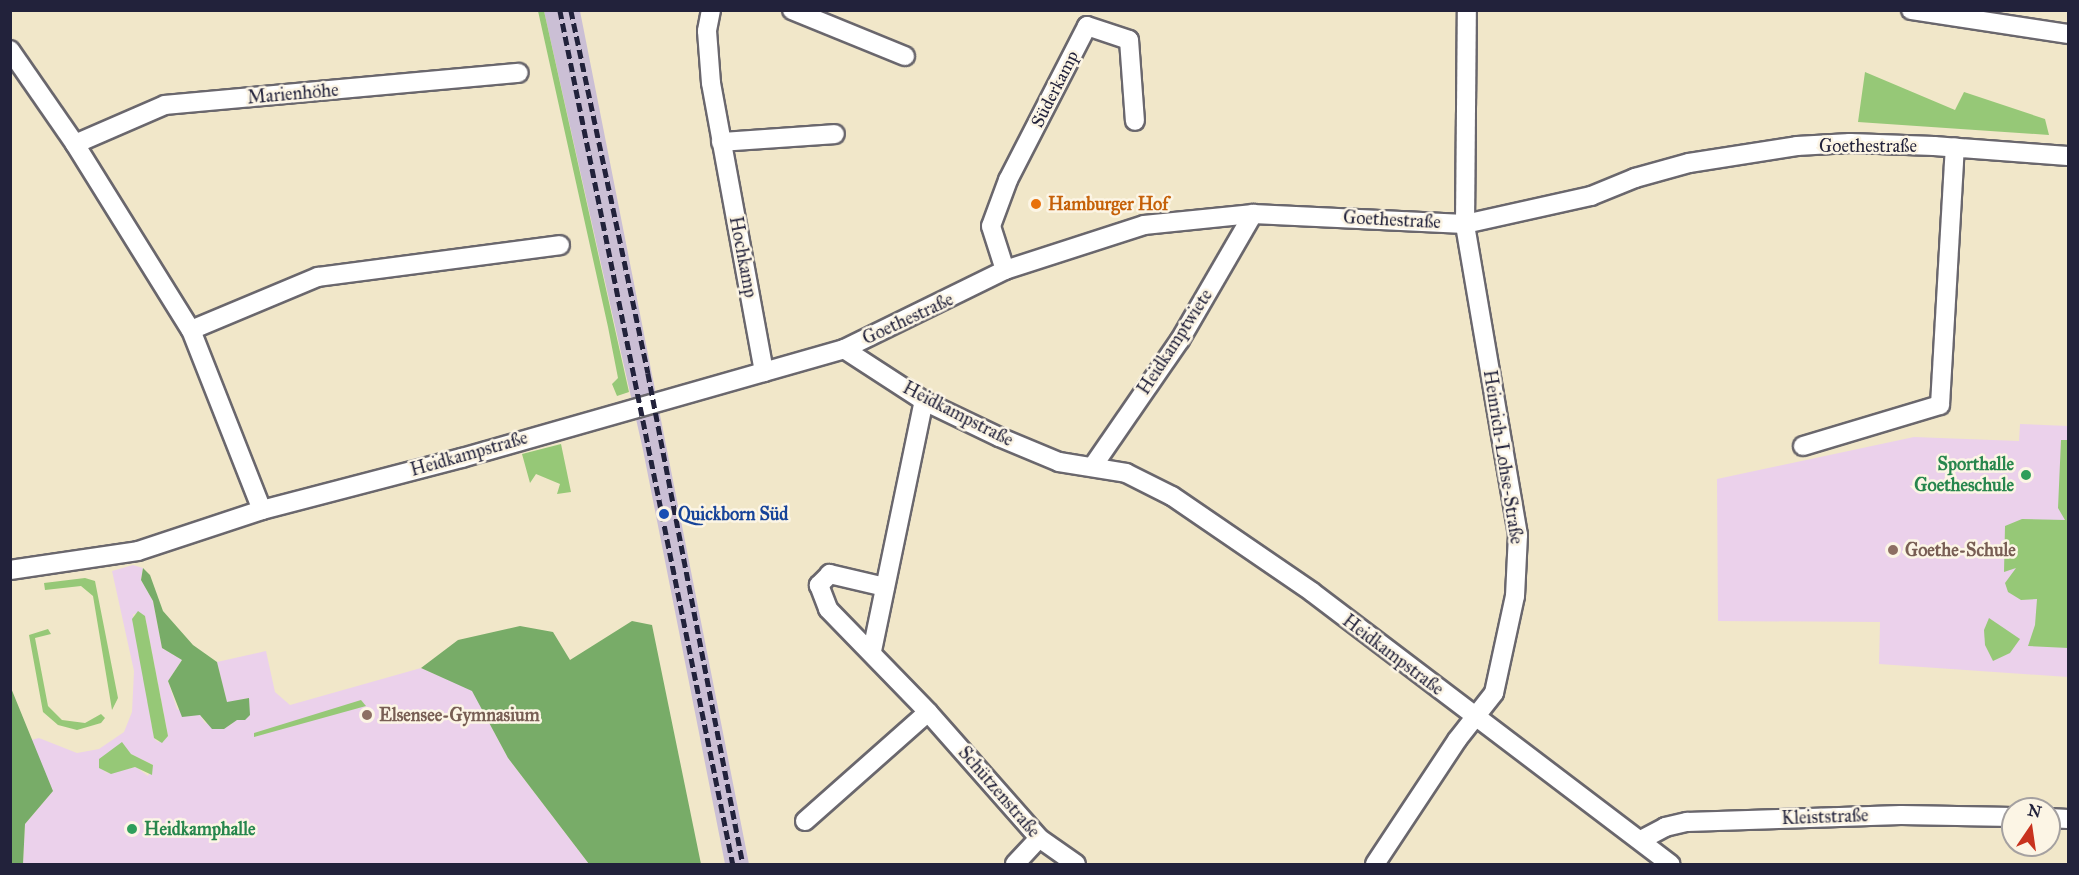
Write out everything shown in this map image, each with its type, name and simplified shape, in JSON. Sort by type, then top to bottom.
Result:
[{"type":"street","name":"Hochkamp","points":[[711,10],[707,31],[711,83],[764,372]]},
{"type":"street","points":[[792,10],[905,56]]},
{"type":"street","name":"Heinrich-Lohse-Straße","points":[[1375,864],[1457,740],[1477,718],[1494,693],[1515,596],[1518,535],[1465,224],[1467,10]]},
{"type":"street","points":[[1911,10],[2002,16],[2068,34]]},
{"type":"street","name":"Süderkamp","points":[[1005,270],[992,226],[1008,180],[1087,26],[1129,40],[1136,121]]},
{"type":"street","points":[[10,51],[75,144],[191,330],[262,510]]},
{"type":"street","name":"Marienhöhe","points":[[75,144],[165,105],[519,73]]},
{"type":"street","points":[[722,142],[835,134]]},
{"type":"street","name":"Goethestraße","points":[[844,349],[1005,270],[1144,225],[1253,214],[1465,224],[1591,196],[1635,178],[1703,161],[1797,146],[1850,143],[1955,147],[2068,156]]},
{"type":"street","points":[[1803,446],[1940,405],[1955,147]]},
{"type":"street","name":"Heidkamptwiete","points":[[1093,466],[1180,340],[1253,214]]},
{"type":"street","points":[[191,330],[318,277],[560,245]]},
{"type":"street","name":"Heidkampstraße","points":[[10,570],[138,551],[262,510],[462,458],[844,349],[924,401],[1059,462],[1126,473],[1172,496],[1312,592],[1648,845],[1670,864]]},
{"type":"street","points":[[872,651],[924,401]]},
{"type":"street","name":"Schützenstraße","points":[[885,587],[830,574],[819,585],[828,609],[872,651],[928,712],[1038,838],[1076,864]]},
{"type":"street","points":[[806,821],[928,712]]},
{"type":"street","name":"Kleiststraße","points":[[1648,845],[1665,827],[1687,822],[1900,815],[2001,817]]},
{"type":"street","points":[[1015,864],[1038,838]]},
{"type":"street","points":[[1643,864],[1648,845]]},
{"type":"shaded area","points":[[544,11],[580,11],[749,864],[725,864],[643,450]]},
{"type":"shaded area","name":"Goethe-Schule","points":[[2020,424],[2068,426],[2068,677],[1879,664],[1880,622],[1718,621],[1717,479],[1914,437],[2019,441]]},
{"type":"shaded area","name":"Elsensee-Gymnasium","points":[[133,565],[143,568],[141,580],[153,601],[162,648],[182,660],[168,681],[177,709],[200,715],[205,723],[231,725],[248,698],[227,703],[217,662],[266,651],[275,692],[290,705],[421,668],[472,690],[508,758],[589,864],[23,864],[25,824],[53,791],[31,740],[39,738],[77,753],[99,749],[124,732],[132,712],[134,671],[112,571]],"holes":[[[133,614],[145,616],[168,736],[158,742],[154,738]],[[131,754],[153,765],[148,776],[136,767],[104,773]]]},
{"type":"green space","points":[[538,11],[544,11],[629,392],[617,396],[612,384],[618,378],[608,327]]},
{"type":"green space","points":[[1865,72],[1955,110],[1964,92],[2045,119],[2049,135],[1858,122]]},
{"type":"green space","points":[[2061,440],[2068,440],[2068,648],[2028,646],[2035,625],[2037,599],[2021,600],[2008,592],[2005,583],[2016,568],[2004,572],[2005,526],[2022,519],[2065,520],[2058,508]]},
{"type":"green space","points":[[561,444],[571,492],[557,494],[560,484],[536,474],[530,483],[522,454]]},
{"type":"green space","points":[[143,568],[150,575],[163,611],[193,645],[217,662],[227,702],[249,698],[250,715],[245,720],[237,720],[224,729],[212,729],[200,715],[182,717],[168,681],[182,660],[162,648],[153,601],[141,580]]},
{"type":"green space","points":[[85,578],[95,581],[118,698],[112,710],[93,596],[81,586],[45,590],[44,583]]},
{"type":"green space","points":[[138,611],[145,616],[168,736],[162,743],[154,738],[132,619]]},
{"type":"green space","points":[[1989,618],[2020,639],[2010,653],[1993,661],[1985,645],[1984,630]]},
{"type":"green space","points":[[632,621],[652,625],[701,864],[589,864],[508,758],[472,691],[421,668],[458,640],[520,626],[553,632],[570,660]]},
{"type":"green space","points":[[48,629],[51,634],[35,638],[48,706],[62,720],[85,723],[101,714],[105,718],[101,723],[77,730],[58,725],[43,712],[29,635]]},
{"type":"green space","points":[[11,688],[53,791],[25,824],[23,864],[11,864]]},
{"type":"green space","points":[[361,700],[366,706],[254,737],[254,733]]},
{"type":"green space","points":[[122,742],[131,754],[153,765],[152,775],[135,767],[111,774],[99,768],[99,759]]},
{"type":"railway","points":[[560,10],[733,864]]},
{"type":"railway","points":[[571,10],[648,373],[743,864]]},
{"type":"place","name":"Hamburger Hof","points":[[1036,204]]},
{"type":"place","name":"Sporthalle Goetheschule","points":[[2026,475]]},
{"type":"place","name":"Quickborn Süd","points":[[664,514]]},
{"type":"place","name":"Goethe-Schule","points":[[1893,550]]},
{"type":"place","name":"Elsensee-Gymnasium","points":[[367,715]]},
{"type":"place","name":"Heidkamphalle","points":[[132,829]]}]
